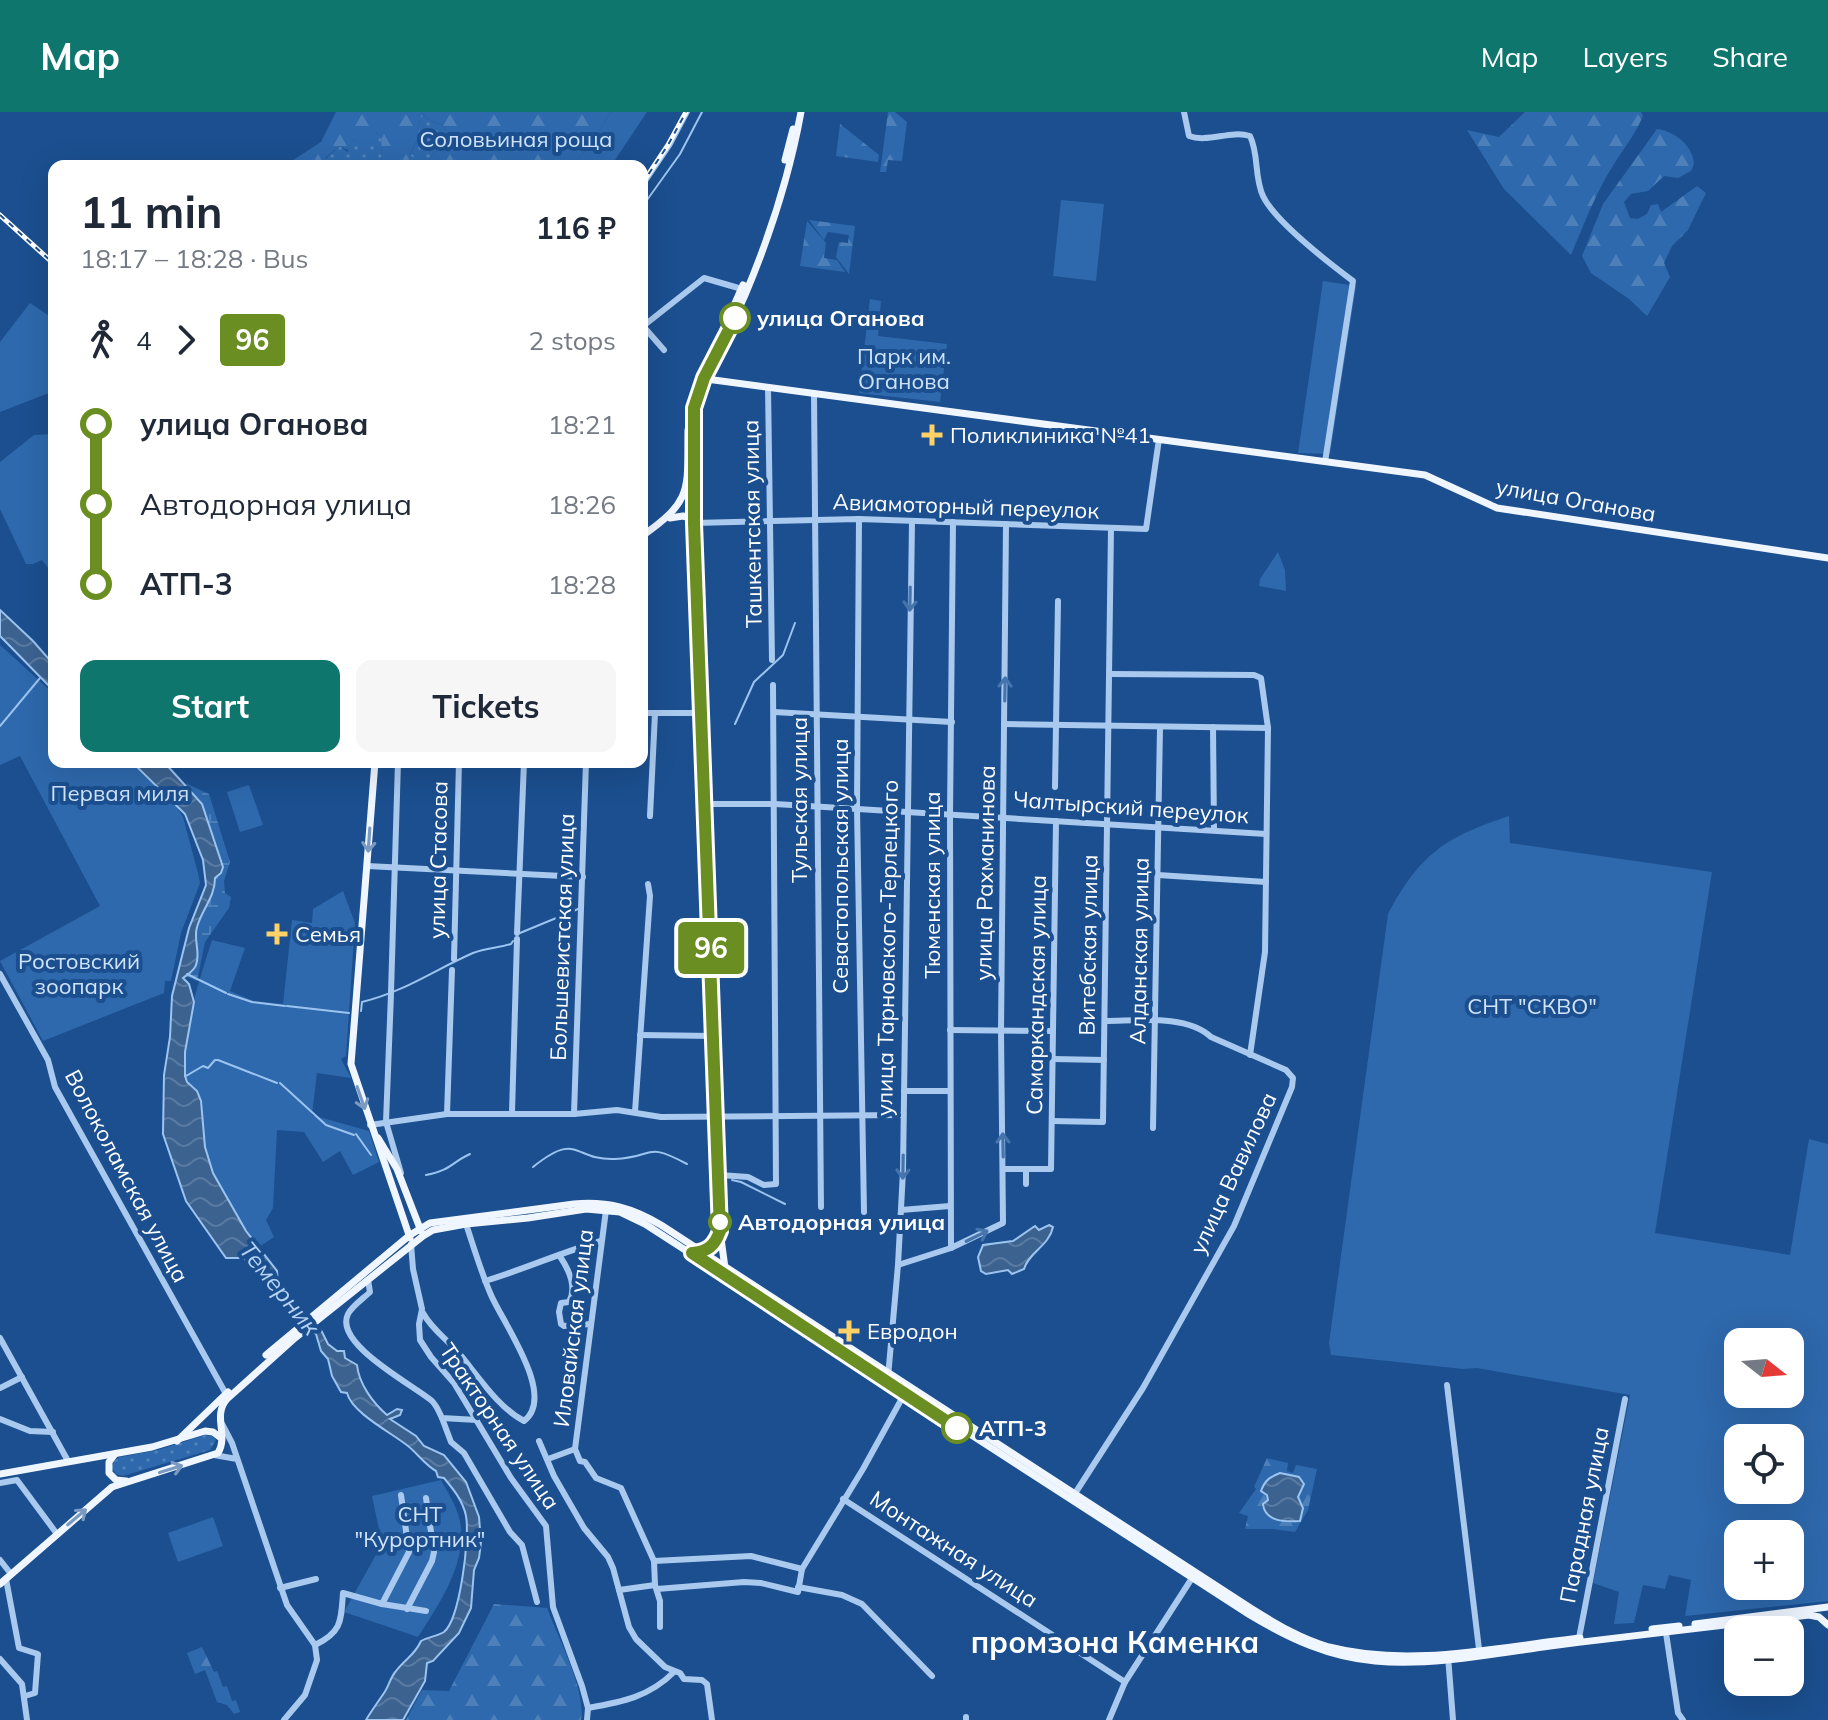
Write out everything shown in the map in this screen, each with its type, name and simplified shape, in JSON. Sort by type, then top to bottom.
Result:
[{"type":"main road","points":[[648,532],[668,518],[680,504],[688,480],[688,420],[692,395],[744,290],[799,112]]},
{"type":"main road","points":[[702,378],[693,420],[694,521],[720,1231],[725,1268]]},
{"type":"main road","name":"улица Оганова","points":[[702,378],[1425,475],[1497,508],[1828,558]]},
{"type":"main road","points":[[668,518],[679,516],[694,521]]},
{"type":"main road","points":[[375,768],[351,1048],[353,1072],[410,1240]]},
{"type":"main road","points":[[370,1125],[397,1169],[422,1232]]},
{"type":"main road","points":[[391,1185],[408,1201]]},
{"type":"main road","points":[[177,1441],[293,1335],[410,1240],[440,1220],[574,1204],[608,1203],[629,1208],[648,1218],[697,1253],[1194,1575]]},
{"type":"main road","points":[[422,1232],[586,1209],[606,1209],[634,1217],[725,1268],[887,1377]]},
{"type":"main road","points":[[697,1253],[716,1242],[720,1231]]},
{"type":"main road","points":[[332,1304],[368,1280],[410,1240]]},
{"type":"main road","points":[[907,1390],[1074,1495],[1269,1626],[1325,1652],[1375,1661],[1666,1633],[1809,1615],[1819,1617],[1828,1625]]},
{"type":"main road","points":[[6,1579],[112,1487],[214,1455],[220,1450],[223,1439],[220,1420],[225,1397]]},
{"type":"main road","points":[[0,1474],[115,1454],[209,1431],[223,1439]]},
{"type":"main road","points":[[115,1454],[109,1462],[109,1473],[116,1480],[128,1481]]},
{"type":"main road","points":[[1448,1656],[1479,1649],[1828,1607]]},
{"type":"street","points":[[1184,112],[1189,136],[1239,134],[1244,142],[1253,144],[1258,182],[1268,205],[1314,252],[1353,281],[1325,462]]},
{"type":"street","points":[[648,322],[704,278],[744,290]]},
{"type":"street","points":[[648,332],[664,350]]},
{"type":"street","name":"Ташкентская улица","points":[[768,387],[772,660]]},
{"type":"street","name":"Тульская улица","points":[[814,393],[821,1207]]},
{"type":"street","name":"Авиамоторный переулок","points":[[694,521],[859,519],[1146,529],[1159,439]]},
{"type":"street","name":"Севастопольская улица","points":[[859,519],[857,808],[864,1212]]},
{"type":"street","name":"улица Тарновского-Терлецкого","points":[[887,1377],[901,1210],[912,521]]},
{"type":"street","name":"Тюменская улица","points":[[951,1248],[953,522]]},
{"type":"street","name":"улица Рахманинова","points":[[951,1248],[1003,1223],[1001,1031],[1006,524]]},
{"type":"street","name":"Витебская улица","points":[[1052,1121],[1103,1122],[1111,528]]},
{"type":"street","points":[[1055,787],[1058,601]]},
{"type":"street","points":[[1110,674],[1254,675],[1261,678],[1268,728],[1265,952],[1250,1055]]},
{"type":"street","points":[[720,1175],[748,1177],[764,1185],[776,1184],[778,1117],[773,685]]},
{"type":"street","points":[[774,712],[952,722]]},
{"type":"street","points":[[648,713],[702,713]]},
{"type":"street","points":[[650,816],[655,713]]},
{"type":"street","points":[[1004,724],[1268,728]]},
{"type":"street","name":"Алданская улица","points":[[1153,1128],[1160,727]]},
{"type":"street","points":[[1213,727],[1214,829]]},
{"type":"street","points":[[398,768],[386,1122],[401,1181]]},
{"type":"street","name":"улица Стасова","points":[[454,959],[459,768]]},
{"type":"street","points":[[512,1113],[524,768]]},
{"type":"street","name":"Большевистская улица","points":[[574,1114],[586,768]]},
{"type":"street","name":"Чалтырский переулок","points":[[706,804],[857,808],[1266,834]]},
{"type":"street","name":"Самаркандская улица","points":[[1026,1169],[1051,1169],[1056,821]]},
{"type":"street","points":[[367,866],[583,877]]},
{"type":"street","points":[[1158,875],[1266,882]]},
{"type":"street","points":[[635,1112],[650,896],[648,884]]},
{"type":"street","name":"улица Стасова","points":[[447,1114],[452,970]]},
{"type":"street","name":"Волоколамская улица","points":[[0,974],[48,1060],[55,1087],[225,1397]]},
{"type":"street","name":"улица Вавилова","points":[[1074,1495],[1143,1388],[1234,1226],[1292,1087],[1293,1078],[1286,1070],[1187,1024],[1105,1021]]},
{"type":"street","points":[[950,1030],[1053,1031]]},
{"type":"street","points":[[640,1035],[714,1036]]},
{"type":"street","points":[[1053,1059],[1104,1060]]},
{"type":"street","points":[[904,1091],[950,1091]]},
{"type":"street","points":[[370,1125],[447,1114],[574,1114],[617,1110],[661,1117],[903,1115]]},
{"type":"street","points":[[1003,1169],[1026,1169],[1026,1184]]},
{"type":"street","points":[[901,1210],[950,1206]]},
{"type":"street","name":"Иловайская улица","points":[[606,1209],[575,1449],[580,1461],[585,1462],[596,1478],[621,1488],[654,1561],[660,1627]]},
{"type":"street","points":[[423,1313],[428,1323],[467,1362],[505,1408],[524,1421],[527,1419],[533,1408],[532,1376],[485,1281],[466,1224]]},
{"type":"street","name":"Тракторная улица","points":[[410,1240],[423,1313],[419,1324],[420,1340],[454,1383],[511,1478],[546,1526],[553,1607],[574,1660],[588,1708],[587,1720]]},
{"type":"street","points":[[485,1281],[601,1241]]},
{"type":"street","points":[[898,1265],[951,1248]]},
{"type":"street","points":[[559,1255],[569,1270],[573,1293],[569,1302],[559,1306],[561,1324],[591,1324]]},
{"type":"street","points":[[368,1280],[370,1292],[348,1312],[346,1323],[349,1333],[380,1366],[435,1404],[451,1442],[464,1453],[510,1532],[522,1545],[537,1602]]},
{"type":"street","points":[[0,1338],[68,1461]]},
{"type":"street","points":[[0,1388],[22,1377]]},
{"type":"street","points":[[1447,1385],[1479,1649]]},
{"type":"street","points":[[798,1590],[802,1569],[907,1390]]},
{"type":"street","name":"Парадная улица","points":[[1579,1638],[1625,1399]]},
{"type":"street","points":[[442,1418],[477,1420]]},
{"type":"street","points":[[0,1419],[30,1431],[53,1432]]},
{"type":"street","points":[[220,1420],[234,1450],[287,1605],[315,1645],[317,1660],[305,1695],[284,1720]]},
{"type":"street","points":[[223,1439],[234,1450]]},
{"type":"street","points":[[539,1441],[554,1476],[584,1528],[608,1557],[629,1627],[636,1639],[665,1667],[680,1673],[684,1679],[702,1680],[707,1684],[712,1720]]},
{"type":"street","points":[[548,1459],[575,1449]]},
{"type":"street","points":[[214,1455],[237,1459]]},
{"type":"street","points":[[0,1483],[17,1480],[57,1534]]},
{"type":"street","points":[[382,1604],[409,1552],[401,1495]]},
{"type":"street","points":[[407,1609],[434,1552],[426,1498]]},
{"type":"street","name":"Монтажная улица","points":[[843,1499],[1125,1682]]},
{"type":"street","points":[[654,1561],[751,1556],[802,1569]]},
{"type":"street","points":[[0,1560],[19,1648],[38,1654],[35,1693],[25,1696]]},
{"type":"street","points":[[1109,1720],[1125,1682],[1194,1575]]},
{"type":"street","points":[[280,1588],[316,1579]]},
{"type":"street","points":[[619,1590],[744,1582],[842,1595],[862,1604],[932,1676]]},
{"type":"street","points":[[315,1645],[335,1632],[341,1620],[343,1593],[382,1604],[426,1611]]},
{"type":"street","points":[[1666,1633],[1678,1713],[1683,1720]]},
{"type":"street","points":[[1448,1656],[1453,1720]]},
{"type":"street","points":[[0,1659],[22,1684],[27,1720]]},
{"type":"street","points":[[588,1708],[635,1698],[651,1691],[674,1672]]},
{"type":"green space","name":"Соловьиная роща","points":[[336,112],[421,112],[417,140],[410,155],[416,160],[382,160],[381,136],[375,132],[364,146],[352,140],[355,154],[340,146],[326,160],[293,160],[321,142]]},
{"type":"green space","points":[[421,112],[446,128],[443,142],[429,160],[412,160],[410,156],[417,140]]},
{"type":"green space","name":"Соловьиная роща","points":[[421,112],[611,112],[589,147],[577,160],[429,160],[443,142],[446,128]]},
{"type":"green space","points":[[611,112],[647,112],[615,160],[577,160],[589,147]]},
{"type":"green space","points":[[888,112],[895,112],[907,122],[902,161],[888,160],[886,172],[880,172]]},
{"type":"green space","points":[[1525,112],[1641,112],[1643,116],[1602,186],[1571,255],[1504,189],[1467,130],[1499,137]]},
{"type":"green space","points":[[840,124],[879,155],[878,162],[836,156]]},
{"type":"green space","points":[[1657,129],[1682,140],[1694,164],[1691,171],[1678,178],[1664,176],[1648,191],[1631,194],[1624,202],[1630,218],[1638,219],[1647,214],[1651,205],[1658,204],[1661,212],[1697,186],[1706,193],[1688,230],[1672,246],[1664,263],[1670,277],[1647,316],[1629,299],[1591,273],[1582,256],[1603,204]]},
{"type":"green space","points":[[375,132],[381,136],[382,160],[325,160],[340,146],[348,152],[352,140]]},
{"type":"green space","points":[[1061,200],[1104,204],[1096,281],[1053,276]]},
{"type":"green space","points":[[809,220],[855,226],[849,274],[836,257],[839,242],[848,243],[849,235],[828,232],[824,240]]},
{"type":"green space","points":[[807,221],[826,243],[824,258],[837,260],[845,272],[800,266]]},
{"type":"green space","points":[[1323,281],[1356,286],[1330,454],[1298,453]]},
{"type":"green space","name":"Парк им. Оганова","points":[[870,299],[881,301],[878,336],[947,344],[940,402],[859,393]]},
{"type":"green space","points":[[30,303],[48,315],[48,393],[0,412],[0,342]]},
{"type":"green space","points":[[48,434],[48,568],[42,560],[26,564],[0,509],[0,462],[34,435]]},
{"type":"green space","points":[[1278,552],[1285,570],[1286,591],[1259,586],[1260,579]]},
{"type":"green space","points":[[0,645],[48,689],[48,768],[137,768],[176,806],[183,817],[200,883],[181,933],[171,981],[165,981],[164,993],[43,1041],[0,961],[100,906],[20,756],[0,765]]},
{"type":"green space","points":[[185,783],[209,794],[230,862],[224,881],[225,893],[231,897],[229,908],[205,942],[197,981],[185,976],[188,975],[197,925],[215,886],[215,878],[223,866],[199,802]]},
{"type":"green space","points":[[249,785],[263,825],[240,832],[227,792]]},
{"type":"green space","name":"СНТ \"СКВО\"","points":[[1509,816],[1510,843],[1712,872],[1655,1233],[1790,1255],[1809,1139],[1828,1144],[1828,1601],[1685,1616],[1691,1580],[1669,1575],[1665,1589],[1643,1585],[1634,1623],[1614,1624],[1619,1592],[1593,1583],[1630,1395],[1477,1368],[1331,1355],[1329,1343],[1388,914],[1423,862],[1451,840]]},
{"type":"green space","points":[[343,891],[355,923],[346,1056],[341,1059],[351,1078],[317,1073],[312,1115],[369,1131],[379,1162],[353,1175],[340,1151],[323,1162],[304,1132],[277,1130],[273,1208],[266,1220],[274,1237],[259,1247],[226,1199],[213,1173],[204,1140],[201,1102],[186,1081],[184,1047],[192,1009],[212,940],[245,948],[230,991],[254,1001],[283,1004],[292,920],[312,923],[313,909]]},
{"type":"green space","points":[[205,1435],[216,1440],[210,1450],[123,1476],[116,1474],[112,1468],[114,1461],[120,1457],[158,1450]]},
{"type":"green space","points":[[1267,1458],[1288,1463],[1287,1471],[1293,1473],[1296,1465],[1317,1469],[1308,1510],[1295,1532],[1245,1529],[1248,1516],[1239,1513],[1256,1489],[1254,1487]]},
{"type":"green space","name":"СНТ \"Курортник\"","points":[[441,1480],[458,1514],[461,1546],[452,1578],[418,1637],[344,1612],[382,1544],[372,1496]]},
{"type":"green space","points":[[213,1517],[223,1546],[178,1562],[168,1533]]},
{"type":"green space","points":[[494,1604],[547,1608],[575,1679],[581,1720],[406,1720],[422,1690],[449,1691]]},
{"type":"green space","points":[[202,1647],[223,1687],[227,1686],[232,1701],[236,1700],[240,1712],[234,1714],[227,1705],[217,1702],[205,1670],[195,1674],[187,1653]]},
{"type":"water","points":[[0,610],[48,658],[48,685],[0,636]]},
{"type":"water","name":"Темерник","points":[[138,768],[169,768],[202,804],[223,867],[215,878],[213,891],[197,927],[196,965],[183,978],[189,984],[194,1002],[185,1052],[185,1076],[201,1101],[205,1147],[213,1173],[246,1231],[277,1271],[278,1284],[321,1330],[328,1344],[337,1351],[344,1351],[345,1358],[357,1365],[364,1386],[382,1410],[387,1415],[397,1409],[402,1410],[400,1415],[390,1419],[416,1436],[424,1446],[444,1455],[466,1482],[479,1517],[481,1542],[474,1570],[471,1608],[459,1633],[433,1661],[427,1663],[425,1681],[403,1720],[366,1720],[394,1674],[421,1641],[444,1632],[450,1624],[465,1559],[465,1511],[444,1478],[438,1477],[436,1471],[408,1446],[356,1408],[347,1393],[341,1392],[316,1334],[293,1315],[244,1258],[226,1258],[186,1201],[163,1134],[164,1075],[172,996],[189,928],[206,885],[203,860],[185,814]]},
{"type":"water","points":[[1049,1225],[1053,1227],[1051,1234],[1024,1269],[1012,1274],[1008,1270],[986,1274],[981,1271],[978,1257],[983,1245],[1013,1241],[1035,1226],[1039,1230]]},
{"type":"water","points":[[1280,1473],[1299,1477],[1304,1484],[1298,1497],[1303,1508],[1300,1521],[1277,1520],[1265,1510],[1263,1504],[1268,1500],[1267,1495],[1261,1491],[1268,1479]]},
{"type":"waterway","points":[[648,180],[689,112]]},
{"type":"waterway","points":[[648,199],[680,154],[702,112]]},
{"type":"waterway","points":[[735,724],[754,682],[783,655],[795,623]]},
{"type":"waterway","points":[[0,726],[40,678]]},
{"type":"waterway","points":[[520,933],[578,909]]},
{"type":"waterway","points":[[361,1011],[362,1002],[405,987],[473,953],[513,941]]},
{"type":"waterway","points":[[187,974],[226,993]]},
{"type":"waterway","points":[[228,994],[252,1002],[285,1006]]},
{"type":"waterway","points":[[287,1006],[349,1013]]},
{"type":"waterway","points":[[186,1076],[203,1066],[208,1068],[218,1060],[277,1083]]},
{"type":"waterway","points":[[280,1083],[326,1125],[354,1135]]},
{"type":"waterway","points":[[356,1134],[371,1155]]},
{"type":"waterway","points":[[533,1167],[559,1150],[568,1149],[615,1159],[656,1152],[687,1164]]},
{"type":"waterway","points":[[426,1175],[446,1169],[470,1154]]},
{"type":"waterway","points":[[732,1180],[785,1204]]},
{"type":"railway","points":[[648,175],[686,112]]},
{"type":"railway","points":[[0,215],[48,259]]},
{"type":"bus line","name":"96","points":[[735,318],[704,378],[693,420],[697,628],[720,1231],[710,1248],[692,1253],[957,1428]]},
{"type":"place","name":"улица Оганова","points":[[735,318]]},
{"type":"place","name":"Поликлиника №41","points":[[932,435]]},
{"type":"place","name":"Семья","points":[[277,934]]},
{"type":"place","name":"Автодорная улица","points":[[720,1222]]},
{"type":"place","name":"Евродон","points":[[849,1331]]},
{"type":"place","name":"АТП-3","points":[[957,1428]]},
{"type":"district","name":"промзона Каменка","points":[[1115,1642]]},
{"type":"park label","name":"Первая миля","points":[[120,793]]},
{"type":"park label","name":"Ростовский зоопарк","points":[[79,974]]}]
